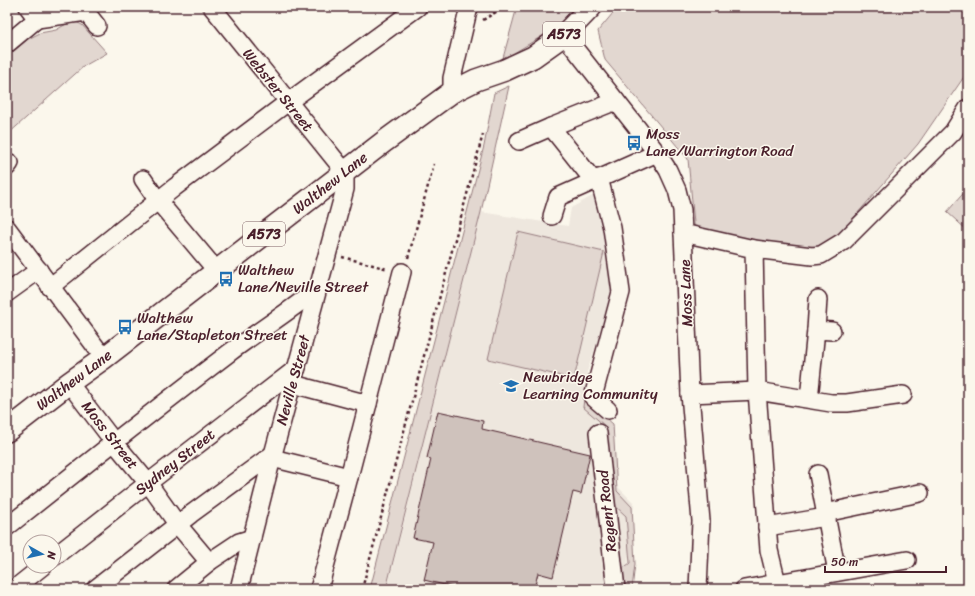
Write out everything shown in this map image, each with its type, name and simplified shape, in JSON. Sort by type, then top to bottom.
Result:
[{"type":"main road","name":"A573","points":[[564,35],[591,7]]},
{"type":"main road","name":"Walthew Lane","points":[[7,431],[385,141],[452,92],[476,80],[505,70],[533,57],[564,35]]},
{"type":"street","name":"Webster Street","points":[[212,7],[345,172]]},
{"type":"street","points":[[50,287],[158,201],[288,102],[418,7]]},
{"type":"street","points":[[452,92],[452,78],[469,7]]},
{"type":"street","points":[[7,44],[33,13],[86,12],[97,26]]},
{"type":"street","name":"Moss Lane","points":[[564,35],[657,153],[668,170],[677,190],[682,210],[690,394],[701,521],[698,589]]},
{"type":"street","points":[[519,141],[616,101]]},
{"type":"street","points":[[684,233],[754,249],[812,256],[821,255],[844,241],[954,132],[968,108]]},
{"type":"street","points":[[550,127],[596,179],[612,228],[621,292],[593,397],[608,410]]},
{"type":"street","points":[[552,216],[558,197],[657,153]]},
{"type":"street","name":"Neville Street","points":[[239,589],[317,289],[345,189],[345,172]]},
{"type":"street","points":[[142,179],[158,201],[216,270]]},
{"type":"street","points":[[7,228],[104,358]]},
{"type":"street","points":[[754,249],[757,391],[769,550],[776,583]]},
{"type":"street","points":[[7,293],[38,270]]},
{"type":"street","points":[[319,589],[402,272]]},
{"type":"street","points":[[7,526],[230,352],[317,289]]},
{"type":"street","points":[[809,399],[824,330],[818,299]]},
{"type":"street","name":"Sydney Street","points":[[62,551],[297,368]]},
{"type":"street","name":"Moss Street","points":[[69,383],[114,442],[148,483],[178,525],[209,562]]},
{"type":"street","points":[[293,384],[368,404]]},
{"type":"street","points":[[690,394],[757,391],[831,403],[847,403],[903,395]]},
{"type":"street","name":"Regent Road","points":[[598,433],[616,589]]},
{"type":"street","points":[[95,589],[197,510],[273,456],[349,477]]},
{"type":"street","points":[[818,474],[837,572]]},
{"type":"street","points":[[767,527],[920,493]]},
{"type":"street","points":[[176,589],[209,562],[239,542],[252,538]]},
{"type":"street","points":[[744,589],[907,560]]},
{"type":"street","points":[[14,589],[33,574]]},
{"type":"path","points":[[362,589],[483,134]]},
{"type":"path","points":[[350,259],[402,272],[405,270],[434,164]]},
{"type":"shaded area","points":[[517,7],[574,7],[557,27],[503,58]]},
{"type":"shaded area","points":[[618,7],[968,7],[968,71],[918,144],[821,255],[695,234],[688,159],[605,60],[598,31]]},
{"type":"shaded area","points":[[76,22],[82,25],[107,53],[84,66],[7,135],[7,57],[28,39],[40,33],[56,30],[68,23]]},
{"type":"shaded area","points":[[509,86],[481,212],[386,589],[370,589],[484,146],[494,93]]},
{"type":"shaded area","points":[[968,188],[968,231],[947,212]]},
{"type":"shaded area","name":"Newbridge Learning Community","points":[[594,195],[606,225],[615,288],[587,372],[582,399],[606,413],[616,485],[634,503],[625,589],[387,589],[481,212],[568,226],[571,208]]},
{"type":"shaded area","points":[[518,232],[604,252],[574,379],[488,359]]},
{"type":"shaded area","points":[[584,399],[613,424],[617,491],[632,507],[635,564],[632,589],[624,589],[622,569],[630,563],[626,516],[610,501],[605,426],[583,407]]},
{"type":"building","points":[[438,411],[483,421],[482,429],[590,454],[581,494],[573,492],[553,577],[538,573],[534,589],[461,589],[424,580],[433,542],[413,538],[431,459],[427,458]]},
{"type":"place","name":"Moss Lane/Warrington Road","points":[[634,143]]},
{"type":"place","name":"Walthew Lane/Neville Street","points":[[226,279]]},
{"type":"place","name":"Walthew Lane/Stapleton Street","points":[[125,327]]},
{"type":"place","name":"Newbridge Learning Community","points":[[511,386]]}]
